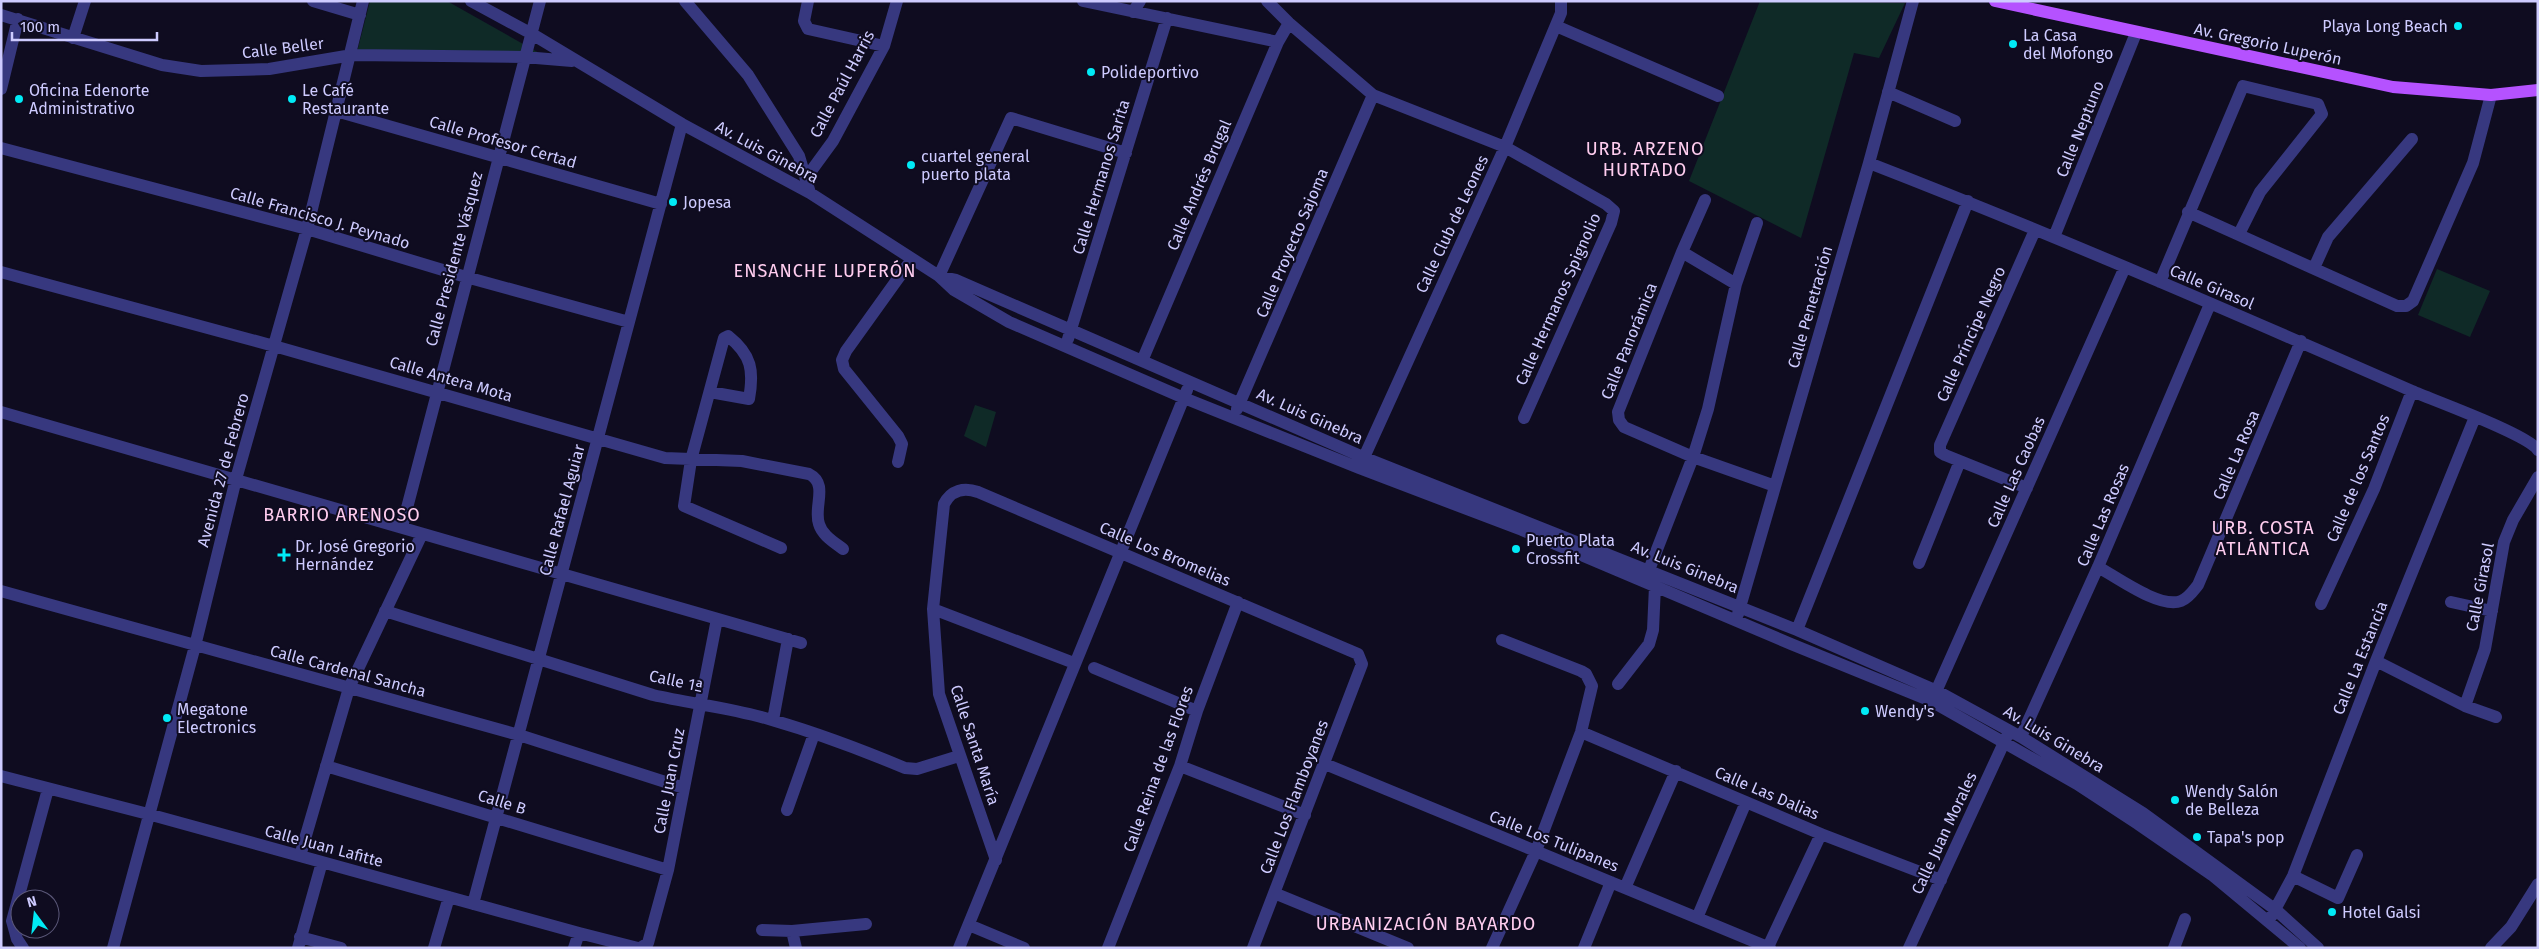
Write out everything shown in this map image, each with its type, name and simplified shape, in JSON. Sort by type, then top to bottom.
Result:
[{"type":"main road","name":"Av. Gregorio Luperón","points":[[1995,1],[2393,87],[2491,95],[2538,90]]},
{"type":"street","points":[[73,38],[85,1]]},
{"type":"street","points":[[313,1],[360,15]]},
{"type":"street","name":"Avenida 27 de Febrero","points":[[113,948],[195,646],[236,479],[274,346],[352,55],[363,1]]},
{"type":"street","name":"Av. Luis Ginebra","points":[[471,1],[532,34],[682,124],[810,193],[939,276],[954,290],[1010,322],[1184,398],[1649,570],[1796,630],[2015,734],[2143,813],[2202,854],[2272,915],[2300,948]]},
{"type":"street","points":[[532,34],[540,1]]},
{"type":"street","points":[[685,1],[748,75],[799,156],[810,193]]},
{"type":"street","points":[[808,1],[804,21],[808,29],[884,46]]},
{"type":"street","name":"Calle Paúl Harris","points":[[806,178],[833,141],[884,46],[897,1]]},
{"type":"street","points":[[1083,1],[1137,6],[1167,18],[1278,42]]},
{"type":"street","name":"Calle Hermanos Spignolio","points":[[1268,1],[1289,22],[1373,95],[1505,147],[1606,204],[1614,211],[1611,223],[1524,418]]},
{"type":"street","name":"Calle Club de Leones","points":[[1361,463],[1505,147],[1561,14],[1561,1]]},
{"type":"street","name":"Calle Penetración","points":[[1735,620],[1742,608],[1775,486],[1869,163],[1913,1]]},
{"type":"street","name":"Calle Beller","points":[[1,14],[162,65],[201,71],[269,69],[352,55],[524,56],[576,62]]},
{"type":"street","name":"Calle Hermanos Sarita","points":[[1066,346],[1167,18]]},
{"type":"street","points":[[1,89],[18,19]]},
{"type":"street","name":"Calle Andrés Brugal","points":[[1142,361],[1278,42],[1289,22]]},
{"type":"street","points":[[1556,26],[1718,96]]},
{"type":"street","name":"Calle Neptuno","points":[[2054,238],[2136,33]]},
{"type":"street","name":"Calle Presidente Vásquez","points":[[402,527],[524,56],[532,34]]},
{"type":"street","points":[[2160,282],[2188,212],[2243,86],[2318,104],[2322,114],[2260,192],[2240,234]]},
{"type":"street","points":[[1888,92],[1955,121]]},
{"type":"street","name":"Calle Proyecto Sajoma","points":[[1232,416],[1240,403],[1373,95]]},
{"type":"street","points":[[2188,212],[2397,306],[2406,306],[2413,301],[2473,163],[2491,95]]},
{"type":"street","name":"Calle Profesor Certad","points":[[336,112],[661,204]]},
{"type":"street","points":[[939,276],[1012,118],[1126,153]]},
{"type":"street","name":"Calle Rafael Aguiar","points":[[474,904],[682,124]]},
{"type":"street","points":[[2314,268],[2328,237],[2412,139]]},
{"type":"street","name":"Calle Francisco J. Peynado","points":[[1,148],[306,229],[466,278],[629,322]]},
{"type":"street","name":"Calle Girasol","points":[[1869,163],[1968,201],[2301,341],[2475,417],[2526,441],[2538,450]]},
{"type":"street","name":"Calle Panorámica","points":[[1705,200],[1682,252],[1618,412],[1619,420],[1624,427],[1693,457],[1775,486]]},
{"type":"street","points":[[1796,630],[1968,201]]},
{"type":"street","points":[[1649,570],[1693,457],[1708,409],[1736,284],[1757,223]]},
{"type":"street","name":"Calle Príncipe Negro","points":[[1960,461],[1940,452],[1940,445],[2035,230]]},
{"type":"street","points":[[1682,252],[1736,284]]},
{"type":"street","points":[[898,462],[902,444],[898,436],[844,368],[842,360],[846,351],[912,259]]},
{"type":"street","name":"Calle Las Caobas","points":[[1934,696],[2125,267]]},
{"type":"street","name":"Calle Antera Mota","points":[[1,272],[274,346],[665,458],[742,461],[814,477],[820,487],[817,516],[819,525],[823,533],[843,549]]},
{"type":"street","name":"Av. Luis Ginebra","points":[[939,276],[956,280],[1071,332],[1240,403],[1361,463],[1735,620],[1934,696],[2004,744],[2077,784],[2138,824],[2318,948]]},
{"type":"street","name":"Calle Las Rosas","points":[[2015,734],[2098,567],[2210,304]]},
{"type":"street","points":[[710,392],[749,399],[753,373],[742,350],[728,336],[724,338],[692,460],[684,504],[686,508],[781,548]]},
{"type":"street","name":"Calle La Rosa","points":[[2098,567],[2156,600],[2167,602],[2180,601],[2189,596],[2198,584],[2301,341]]},
{"type":"street","points":[[959,948],[1074,662],[1191,383]]},
{"type":"street","name":"Calle de los Santos","points":[[2321,604],[2374,488],[2412,391]]},
{"type":"street","points":[[1,412],[801,643]]},
{"type":"street","name":"Calle La Estancia","points":[[2272,915],[2292,876],[2376,661],[2475,417]]},
{"type":"street","points":[[1919,563],[1960,461],[2027,488]]},
{"type":"street","name":"Calle Girasol","points":[[2465,706],[2485,649],[2504,542],[2538,477]]},
{"type":"street","name":"Calle Los Bromelias","points":[[954,492],[962,489],[978,492],[1238,602],[1358,654],[1362,658]]},
{"type":"street","name":"Calle Santa María","points":[[954,492],[944,504],[933,609],[939,694],[996,860]]},
{"type":"street","points":[[300,856],[349,688],[422,534]]},
{"type":"street","points":[[1618,684],[1649,644],[1653,630],[1655,586]]},
{"type":"street","name":"Calle Cardenal Sancha","points":[[1,591],[519,735],[684,788]]},
{"type":"street","name":"Calle Reina de las Flores","points":[[1108,948],[1180,766],[1197,712],[1238,602]]},
{"type":"street","points":[[2452,602],[2492,612]]},
{"type":"street","points":[[933,609],[1074,662]]},
{"type":"street","name":"Calle 1ª","points":[[385,611],[540,658],[653,695],[773,720],[912,769],[959,756]]},
{"type":"street","name":"Calle Juan Cruz","points":[[640,947],[648,943],[668,870],[717,619]]},
{"type":"street","points":[[773,720],[788,639]]},
{"type":"street","points":[[1492,948],[1536,851],[1581,732],[1592,686],[1586,674],[1502,640]]},
{"type":"street","name":"Calle Los Flamboyanes","points":[[1253,948],[1325,764],[1362,664],[1362,658]]},
{"type":"street","points":[[2376,661],[2465,706],[2496,717]]},
{"type":"street","points":[[1094,668],[1197,712]]},
{"type":"street","name":"Calle Las Dalias","points":[[1581,732],[1821,834],[1941,880]]},
{"type":"street","points":[[787,810],[814,734]]},
{"type":"street","name":"Calle Juan Morales","points":[[1909,948],[2004,744],[2015,734]]},
{"type":"street","name":"Calle Los Tulipanes","points":[[1325,764],[1769,948]]},
{"type":"street","name":"Calle B","points":[[326,766],[668,870]]},
{"type":"street","points":[[1180,766],[1305,815]]},
{"type":"street","points":[[1626,888],[1676,771]]},
{"type":"street","name":"Calle Juan Lafitte","points":[[1,776],[48,790],[148,814],[579,933],[640,947]]},
{"type":"street","points":[[24,948],[17,938],[12,921],[48,790]]},
{"type":"street","points":[[1697,918],[1746,802]]},
{"type":"street","points":[[1769,948],[1821,834]]},
{"type":"street","points":[[2292,876],[2338,898],[2357,855]]},
{"type":"street","points":[[322,862],[299,942],[341,948]]},
{"type":"street","points":[[1584,948],[1611,882]]},
{"type":"street","points":[[2491,948],[2511,927],[2538,884]]},
{"type":"street","points":[[1274,894],[1408,948]]},
{"type":"street","points":[[434,948],[449,897]]},
{"type":"street","points":[[2174,948],[2185,919]]},
{"type":"street","points":[[762,930],[792,931],[866,924]]},
{"type":"street","points":[[968,925],[1024,948]]},
{"type":"street","points":[[792,931],[796,948]]},
{"type":"street","points":[[574,948],[579,933]]},
{"type":"green space","points":[[370,1],[447,1],[548,58],[357,52]]},
{"type":"green space","points":[[1760,1],[1905,3],[1879,58],[1854,53],[1801,238],[1689,181]]},
{"type":"green space","points":[[2437,269],[2490,291],[2470,337],[2418,315]]},
{"type":"green space","points":[[975,405],[996,412],[986,447],[964,436]]},
{"type":"place","name":"Playa Long Beach","points":[[2458,26]]},
{"type":"place","name":"La Casa del Mofongo","points":[[2013,44]]},
{"type":"place","name":"Polideportivo","points":[[1091,72]]},
{"type":"place","name":"Oficina Edenorte Administrativo","points":[[19,99]]},
{"type":"place","name":"Le Café Restaurante","points":[[292,99]]},
{"type":"place","name":"cuartel general puerto plata","points":[[911,165]]},
{"type":"place","name":"Jopesa","points":[[673,202]]},
{"type":"place","name":"Puerto Plata Crossfit","points":[[1516,549]]},
{"type":"place","name":"Dr. José Gregorio Hernández","points":[[284,555]]},
{"type":"place","name":"Wendy's","points":[[1865,711]]},
{"type":"place","name":"Megatone Electronics","points":[[167,718]]},
{"type":"place","name":"Wendy Salón de Belleza","points":[[2175,800]]},
{"type":"place","name":"Tapa's pop","points":[[2197,837]]},
{"type":"place","name":"Hotel Galsi","points":[[2332,912]]},
{"type":"district","name":"URB. ARZENO HURTADO","points":[[1645,159]]},
{"type":"district","name":"ENSANCHE LUPERÓN","points":[[825,271]]},
{"type":"district","name":"BARRIO ARENOSO","points":[[342,515]]},
{"type":"district","name":"URB. COSTA ATLÁNTICA","points":[[2263,538]]},
{"type":"district","name":"URBANIZACIÓN BAYARDO","points":[[1426,924]]}]
